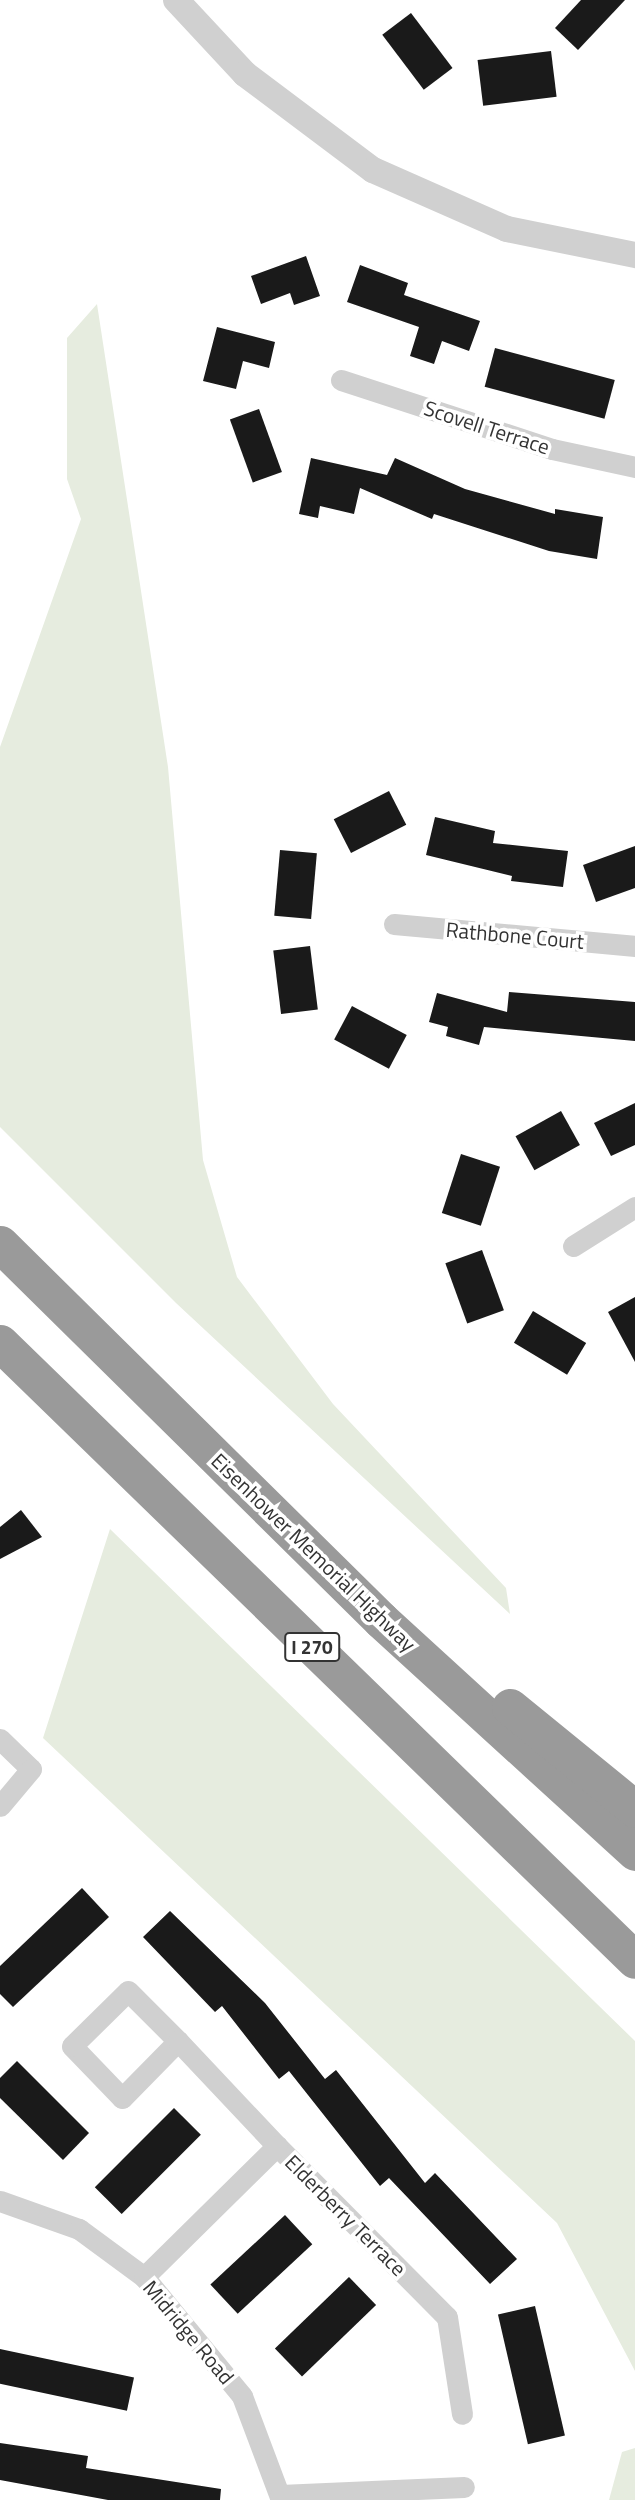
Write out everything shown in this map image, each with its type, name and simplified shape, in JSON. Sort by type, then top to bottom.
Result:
[{"type":"highway","name":"Eisenhower Memorial Highway","points":[[0,1244],[279,1518],[635,1852]]},
{"type":"highway","name":"I 270","points":[[0,1343],[635,1960]]},
{"type":"highway","points":[[279,1518],[635,1809]]},
{"type":"highway","points":[[519,1849],[635,1984]]},
{"type":"street","points":[[176,0],[245,74],[373,170],[507,229],[635,255]]},
{"type":"street","name":"Scovell Terrace","points":[[341,380],[552,449],[635,467]]},
{"type":"street","name":"Rathbone Court","points":[[394,924],[635,946]]},
{"type":"street","points":[[573,1246],[635,1207]]},
{"type":"street","points":[[0,1739],[32,1769],[0,1806]]},
{"type":"street","name":"Elderberry Terrace","points":[[178,2042],[122,2098],[72,2046],[128,1991],[178,2042],[277,2146],[447,2317],[462,2414]]},
{"type":"street","points":[[144,2277],[277,2146]]},
{"type":"street","name":"Midridge Road","points":[[0,2201],[79,2229],[144,2277],[242,2396],[280,2498]]},
{"type":"street","points":[[280,2498],[464,2487]]},
{"type":"shaded area","points":[[97,304],[168,767],[203,1160],[237,1277],[333,1404],[506,1588],[510,1614],[176,1303],[0,1127],[0,747],[81,519],[67,479],[67,338]]},
{"type":"shaded area","points":[[110,1529],[635,2041],[635,2371],[557,2223],[43,1738]]},
{"type":"shaded area","points":[[635,2448],[635,2500],[609,2500],[622,2452]]},
{"type":"building","points":[[581,0],[625,0],[578,50],[555,28]]},
{"type":"building","points":[[411,13],[453,68],[424,90],[382,35]]},
{"type":"building","points":[[551,51],[557,97],[483,106],[478,60]]},
{"type":"building","points":[[306,256],[320,296],[294,305],[290,293],[261,304],[251,276]]},
{"type":"building","points":[[360,265],[408,283],[404,295],[480,321],[469,351],[442,341],[434,364],[410,356],[419,327],[347,302]]},
{"type":"building","points":[[217,327],[275,342],[269,368],[243,361],[236,389],[203,381]]},
{"type":"building","points":[[495,348],[615,380],[604,419],[485,387]]},
{"type":"building","points":[[259,409],[282,472],[253,483],[230,420]]},
{"type":"building","points":[[311,458],[387,475],[395,458],[465,489],[555,514],[555,509],[603,517],[597,559],[549,551],[434,514],[432,519],[360,488],[354,514],[320,506],[318,518],[299,514]]},
{"type":"building","points":[[389,791],[406,825],[351,853],[334,819]]},
{"type":"building","points":[[435,817],[495,831],[493,843],[568,851],[563,887],[511,881],[512,876],[426,855]]},
{"type":"building","points":[[635,846],[635,888],[596,902],[583,865]]},
{"type":"building","points":[[280,850],[317,853],[311,919],[274,916]]},
{"type":"building","points":[[310,946],[318,1010],[281,1014],[273,951]]},
{"type":"building","points":[[509,992],[635,1002],[635,1041],[484,1027],[479,1045],[446,1036],[448,1027],[429,1022],[437,993],[507,1012]]},
{"type":"building","points":[[352,1006],[407,1035],[389,1069],[334,1040]]},
{"type":"building","points":[[635,1103],[635,1145],[611,1156],[594,1123]]},
{"type":"building","points":[[561,1111],[580,1145],[534,1170],[516,1136]]},
{"type":"building","points":[[461,1154],[500,1167],[481,1226],[442,1213]]},
{"type":"building","points":[[482,1250],[504,1310],[467,1323],[445,1263]]},
{"type":"building","points":[[635,1297],[635,1362],[608,1312]]},
{"type":"building","points":[[533,1311],[586,1343],[567,1375],[514,1343]]},
{"type":"building","points":[[21,1510],[42,1537],[0,1559],[0,1527]]},
{"type":"building","points":[[82,1888],[109,1917],[13,2007],[0,1994],[0,1966]]},
{"type":"building","points":[[170,1911],[265,2003],[325,2079],[336,2070],[425,2183],[435,2173],[517,2259],[490,2284],[389,2178],[380,2186],[289,2071],[279,2079],[222,2006],[215,2012],[143,1937]]},
{"type":"building","points":[[17,2061],[89,2133],[63,2160],[0,2098],[0,2078]]},
{"type":"building","points":[[174,2108],[201,2135],[122,2214],[95,2187]]},
{"type":"building","points":[[285,2215],[312,2244],[238,2314],[210,2285]]},
{"type":"building","points":[[349,2277],[376,2305],[302,2377],[275,2349]]},
{"type":"building","points":[[535,2306],[565,2436],[528,2444],[498,2315]]},
{"type":"building","points":[[0,2349],[134,2377],[127,2411],[0,2384]]},
{"type":"building","points":[[0,2443],[88,2456],[86,2468],[221,2489],[220,2500],[108,2500],[0,2480]]}]
